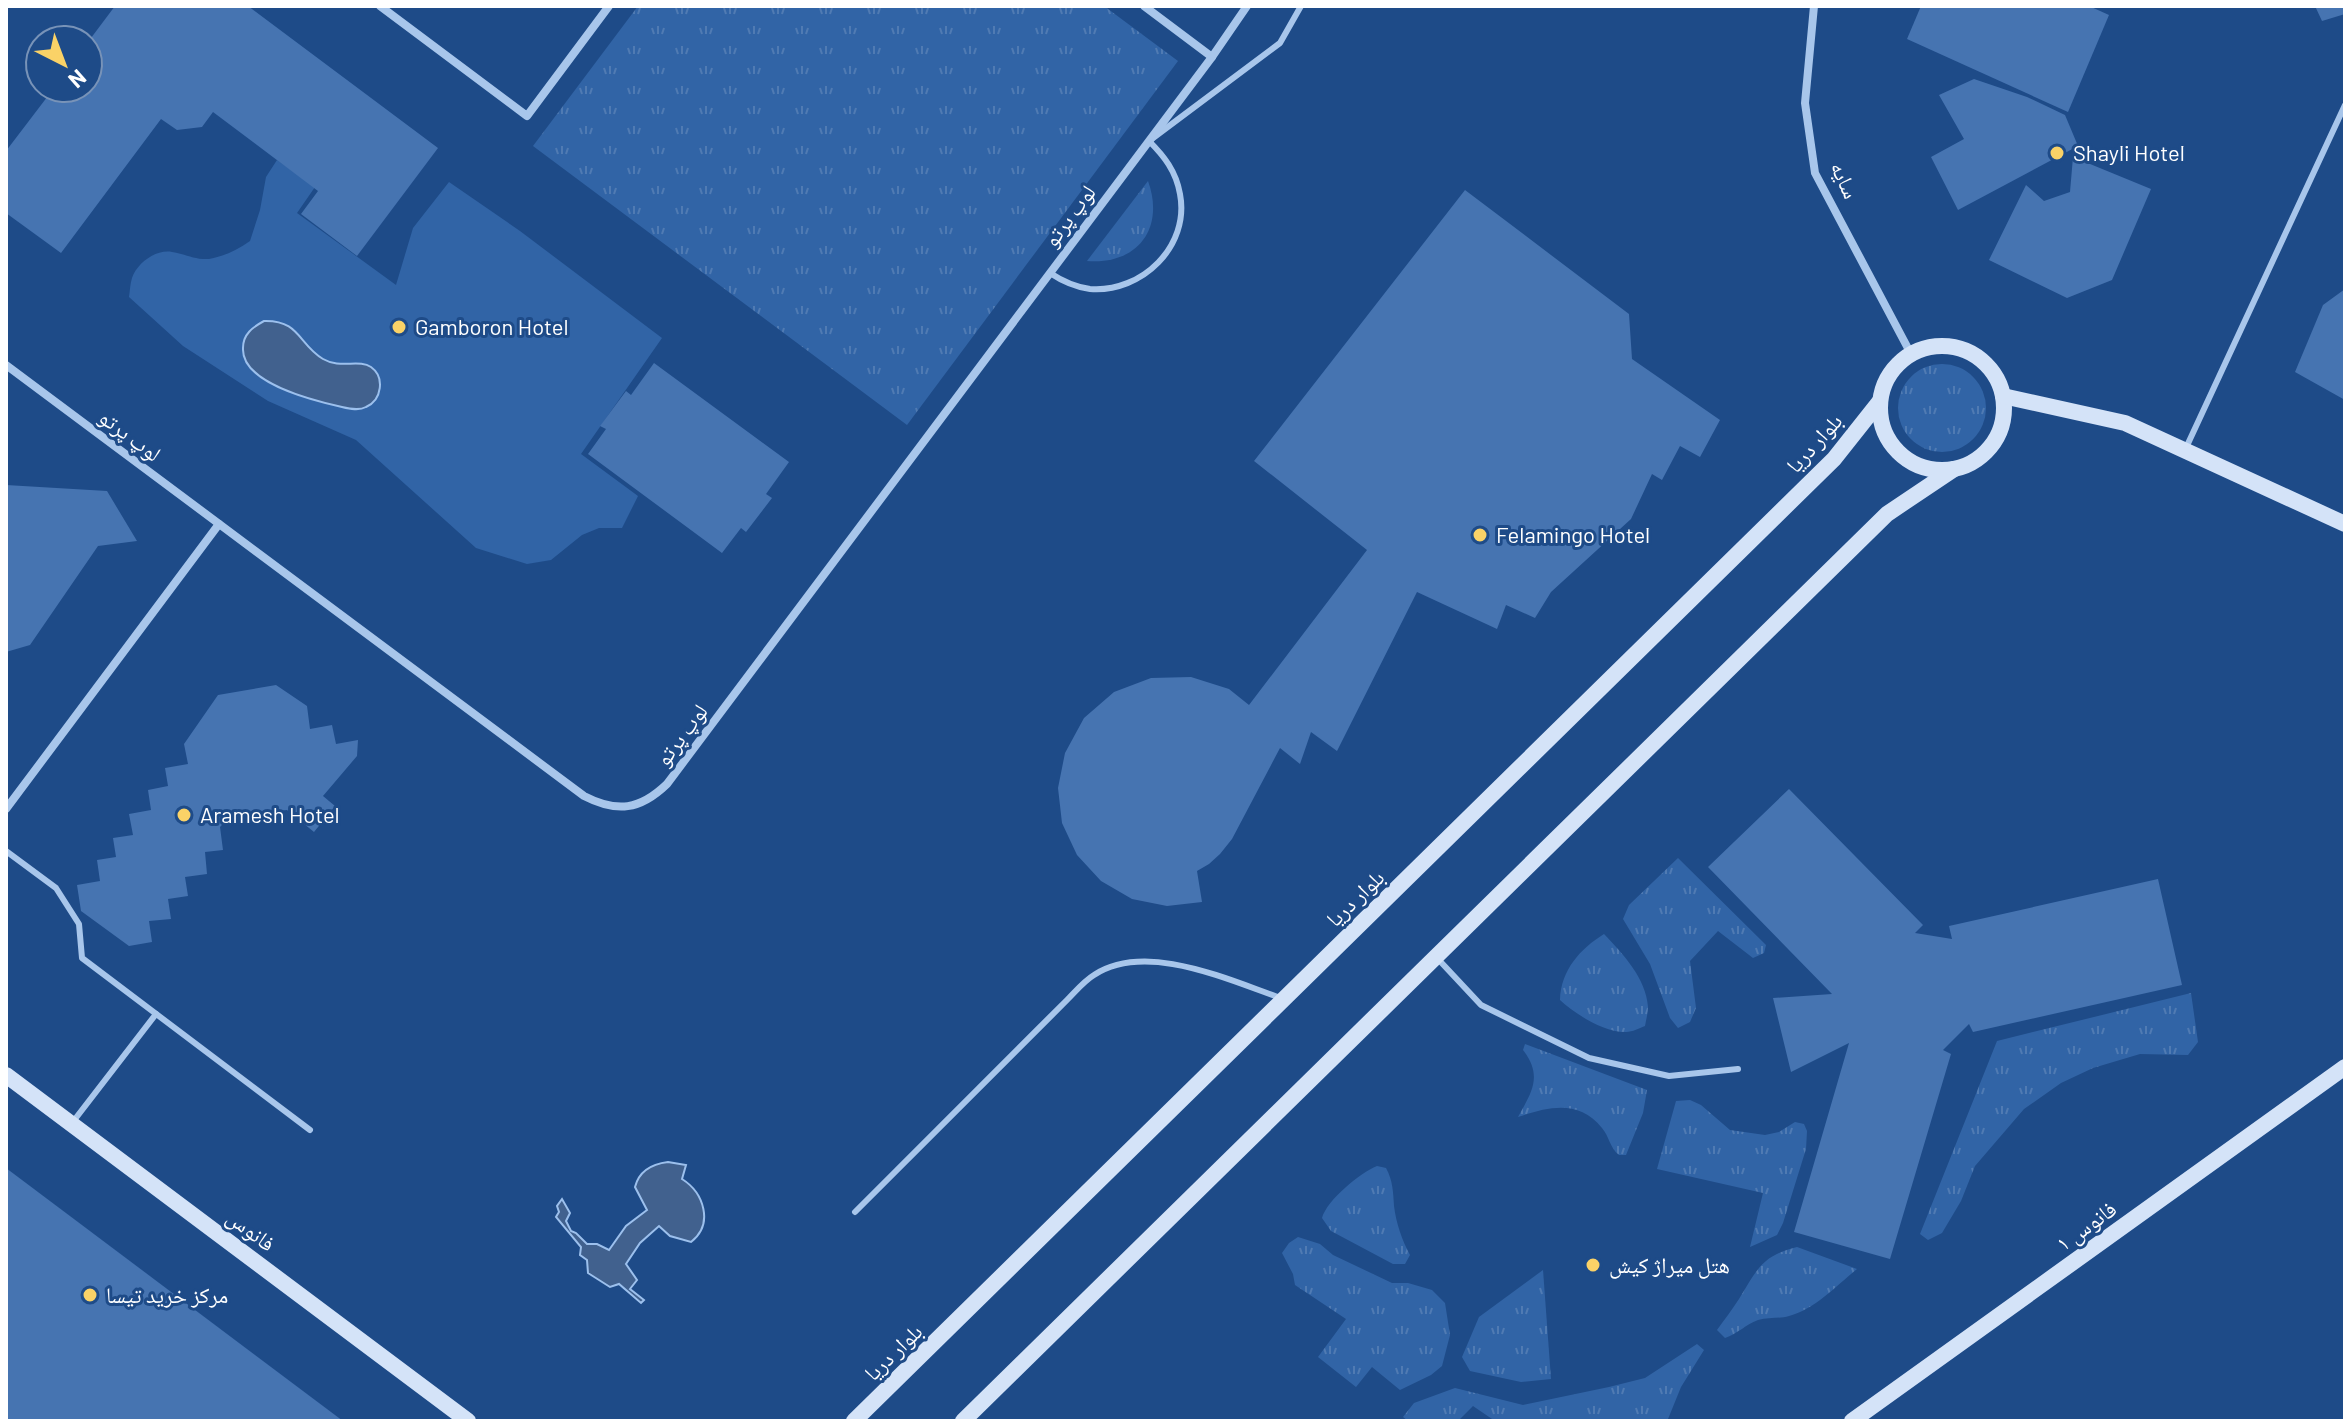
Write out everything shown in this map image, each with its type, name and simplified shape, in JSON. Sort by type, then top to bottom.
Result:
[{"type":"main road","points":[[963,1421],[1887,514],[1987,450],[1998,434],[2003,415],[2003,396],[1996,377],[1984,362],[1968,351],[1949,346],[1930,347],[1911,354],[1896,366],[1885,382],[1880,401],[1880,420],[1887,438],[1899,454],[1915,465],[1934,470],[1954,469]]},
{"type":"main road","points":[[2003,396],[2125,423],[2345,524]]},
{"type":"main road","name":"بلوار دریا","points":[[854,1421],[1834,459],[1880,401]]},
{"type":"main road","name":"فانوس ۱","points":[[1852,1421],[2345,1067]]},
{"type":"main road","name":"فانوس","points":[[6,1075],[468,1421]]},
{"type":"street","points":[[380,6],[527,116],[609,6]]},
{"type":"street","points":[[1144,6],[1212,57]]},
{"type":"street","name":"لوپ پرتو","points":[[6,365],[584,796],[600,805],[637,805],[667,784],[1212,57],[1247,6]]},
{"type":"street","name":"سایه","points":[[1814,6],[1805,103],[1815,173],[1911,354]]},
{"type":"street","points":[[6,809],[219,524]]},
{"type":"lane","points":[[1050,273],[1067,283],[1089,289],[1110,288],[1131,283],[1165,256],[1175,238],[1181,217],[1181,195],[1164,155],[1149,141],[1280,43],[1301,6]]},
{"type":"lane","points":[[2185,450],[2345,105]]},
{"type":"lane","points":[[6,851],[56,888],[79,924],[82,958],[310,1130]]},
{"type":"lane","points":[[1436,957],[1481,1005],[1589,1058],[1669,1076],[1738,1069]]},
{"type":"lane","points":[[855,1212],[1095,974],[1126,961],[1163,963],[1212,974],[1284,999]]},
{"type":"lane","points":[[72,1123],[156,1014]]},
{"type":"green space","points":[[638,6],[1104,6],[1178,61],[907,425],[533,146]]},
{"type":"green space","points":[[277,160],[315,187],[297,213],[396,285],[413,228],[449,182],[520,231],[662,338],[581,454],[638,496],[622,528],[599,528],[582,535],[551,560],[527,564],[476,548],[356,440],[268,401],[183,346],[129,297],[134,272],[154,255],[172,252],[209,259],[231,252],[250,241],[266,177]]},
{"type":"green space","points":[[1148,181],[1153,214],[1143,240],[1120,257],[1087,261]]},
{"type":"green space","points":[[1942,364],[1959,367],[1973,377],[1983,391],[1986,408],[1983,425],[1973,439],[1959,449],[1942,452],[1925,449],[1911,439],[1901,425],[1898,408],[1901,391],[1911,377],[1925,367]]},
{"type":"green space","points":[[1678,858],[1766,945],[1764,953],[1753,958],[1718,931],[1690,961],[1696,1008],[1690,1022],[1678,1028],[1670,1018],[1650,964],[1623,919],[1629,905]]},
{"type":"green space","points":[[1604,934],[1632,967],[1646,996],[1648,1009],[1645,1026],[1633,1031],[1600,1026],[1560,1000],[1564,979],[1573,961]]},
{"type":"green space","points":[[2191,993],[2198,1042],[2188,1055],[2140,1054],[2093,1068],[2061,1083],[2024,1109],[1975,1166],[1961,1201],[1942,1233],[1928,1240],[1920,1234],[1997,1041]]},
{"type":"green space","points":[[1525,1044],[1647,1090],[1643,1113],[1626,1155],[1616,1152],[1593,1119],[1573,1109],[1552,1108],[1518,1117],[1528,1100],[1534,1076],[1523,1050]]},
{"type":"green space","points":[[1690,1100],[1701,1105],[1730,1130],[1765,1135],[1779,1132],[1795,1122],[1804,1124],[1807,1131],[1806,1149],[1777,1235],[1750,1247],[1763,1193],[1657,1169],[1676,1101]]},
{"type":"green space","points":[[1377,1166],[1386,1168],[1390,1177],[1398,1225],[1410,1255],[1405,1264],[1393,1264],[1331,1231],[1322,1218],[1330,1203],[1345,1188]]},
{"type":"green space","points":[[1298,1237],[1320,1244],[1333,1255],[1392,1283],[1408,1283],[1432,1290],[1445,1303],[1450,1335],[1442,1366],[1400,1390],[1372,1367],[1356,1387],[1318,1357],[1346,1319],[1295,1285],[1282,1253]]},
{"type":"green space","points":[[1797,1247],[1857,1269],[1799,1313],[1758,1320],[1725,1338],[1717,1330],[1756,1272],[1775,1255]]},
{"type":"green space","points":[[1543,1270],[1551,1379],[1521,1382],[1470,1371],[1462,1357],[1479,1317]]},
{"type":"green space","points":[[1697,1344],[1704,1350],[1681,1387],[1668,1419],[1495,1421],[1473,1406],[1458,1421],[1408,1421],[1403,1417],[1414,1403],[1455,1388],[1523,1405],[1609,1387],[1645,1378]]},
{"type":"shaded area","points":[[264,321],[285,324],[329,362],[371,367],[380,382],[376,399],[363,408],[348,408],[298,395],[266,380],[246,360],[243,348],[249,332]]},
{"type":"shaded area","points":[[657,1164],[686,1165],[682,1179],[701,1200],[704,1218],[698,1235],[691,1242],[670,1236],[659,1226],[640,1243],[626,1264],[637,1280],[630,1289],[644,1300],[641,1303],[619,1284],[610,1287],[588,1273],[587,1260],[580,1255],[581,1247],[556,1217],[559,1212],[557,1206],[562,1199],[570,1213],[566,1221],[571,1231],[587,1244],[597,1244],[609,1250],[626,1226],[647,1210],[635,1187],[640,1177]]},
{"type":"building","points":[[115,6],[248,6],[438,148],[357,256],[301,214],[318,191],[213,112],[202,127],[177,130],[161,119],[61,253],[6,213],[6,151],[42,104],[104,104],[104,24],[102,24]]},
{"type":"building","points":[[1921,6],[2089,6],[2109,15],[2068,112],[1907,39]]},
{"type":"building","points":[[2315,6],[2345,6],[2345,14],[2322,21]]},
{"type":"building","points":[[1974,79],[2027,97],[2065,115],[2078,146],[1958,210],[1931,157],[1964,139],[1939,95]]},
{"type":"building","points":[[2073,157],[2151,189],[2112,280],[2067,298],[1989,260],[2026,185],[2044,201],[2070,192]]},
{"type":"building","name":"Felamingo Hotel","points":[[1465,190],[1629,314],[1632,359],[1720,420],[1700,457],[1680,446],[1662,480],[1652,474],[1631,519],[1551,592],[1535,618],[1506,605],[1497,629],[1417,592],[1337,751],[1311,732],[1300,764],[1280,748],[1232,839],[1220,854],[1197,871],[1202,902],[1167,906],[1132,899],[1101,881],[1077,855],[1062,823],[1058,788],[1065,753],[1084,718],[1114,692],[1151,678],[1191,677],[1229,689],[1249,705],[1367,550],[1254,461]]},
{"type":"building","points":[[2345,289],[2345,400],[2295,372],[2323,305]]},
{"type":"building","points":[[654,363],[789,462],[766,494],[772,498],[746,532],[741,528],[722,553],[588,454],[606,429],[600,426],[626,391],[631,395]]},
{"type":"building","points":[[6,485],[107,491],[137,541],[98,546],[30,645],[6,652]]},
{"type":"building","name":"Aramesh Hotel","points":[[276,685],[307,706],[310,729],[332,725],[336,744],[358,740],[357,756],[323,796],[335,806],[314,832],[287,810],[230,816],[220,827],[223,850],[205,852],[207,874],[185,877],[188,896],[168,899],[171,919],[149,921],[152,942],[129,946],[81,911],[77,885],[100,881],[97,860],[116,857],[113,838],[133,835],[129,814],[151,810],[148,790],[168,786],[165,768],[188,764],[184,744],[218,695]]},
{"type":"building","points":[[1789,789],[1923,925],[1915,933],[1952,939],[1949,926],[2158,879],[2182,985],[1973,1032],[1969,1024],[1943,1050],[1951,1054],[1890,1259],[1794,1232],[1849,1043],[1791,1072],[1773,998],[1832,994],[1708,867]]},
{"type":"building","name":"مرکز خرید تیسا","points":[[6,1168],[343,1421],[6,1421]]},
{"type":"place","name":"Shayli Hotel","points":[[2057,153]]},
{"type":"place","name":"Gamboron Hotel","points":[[399,327]]},
{"type":"place","name":"Felamingo Hotel","points":[[1480,535]]},
{"type":"place","name":"Aramesh Hotel","points":[[184,815]]},
{"type":"place","name":"هتل میراژ کیش","points":[[1593,1265]]},
{"type":"place","name":"مرکز خرید تیسا","points":[[90,1295]]}]
